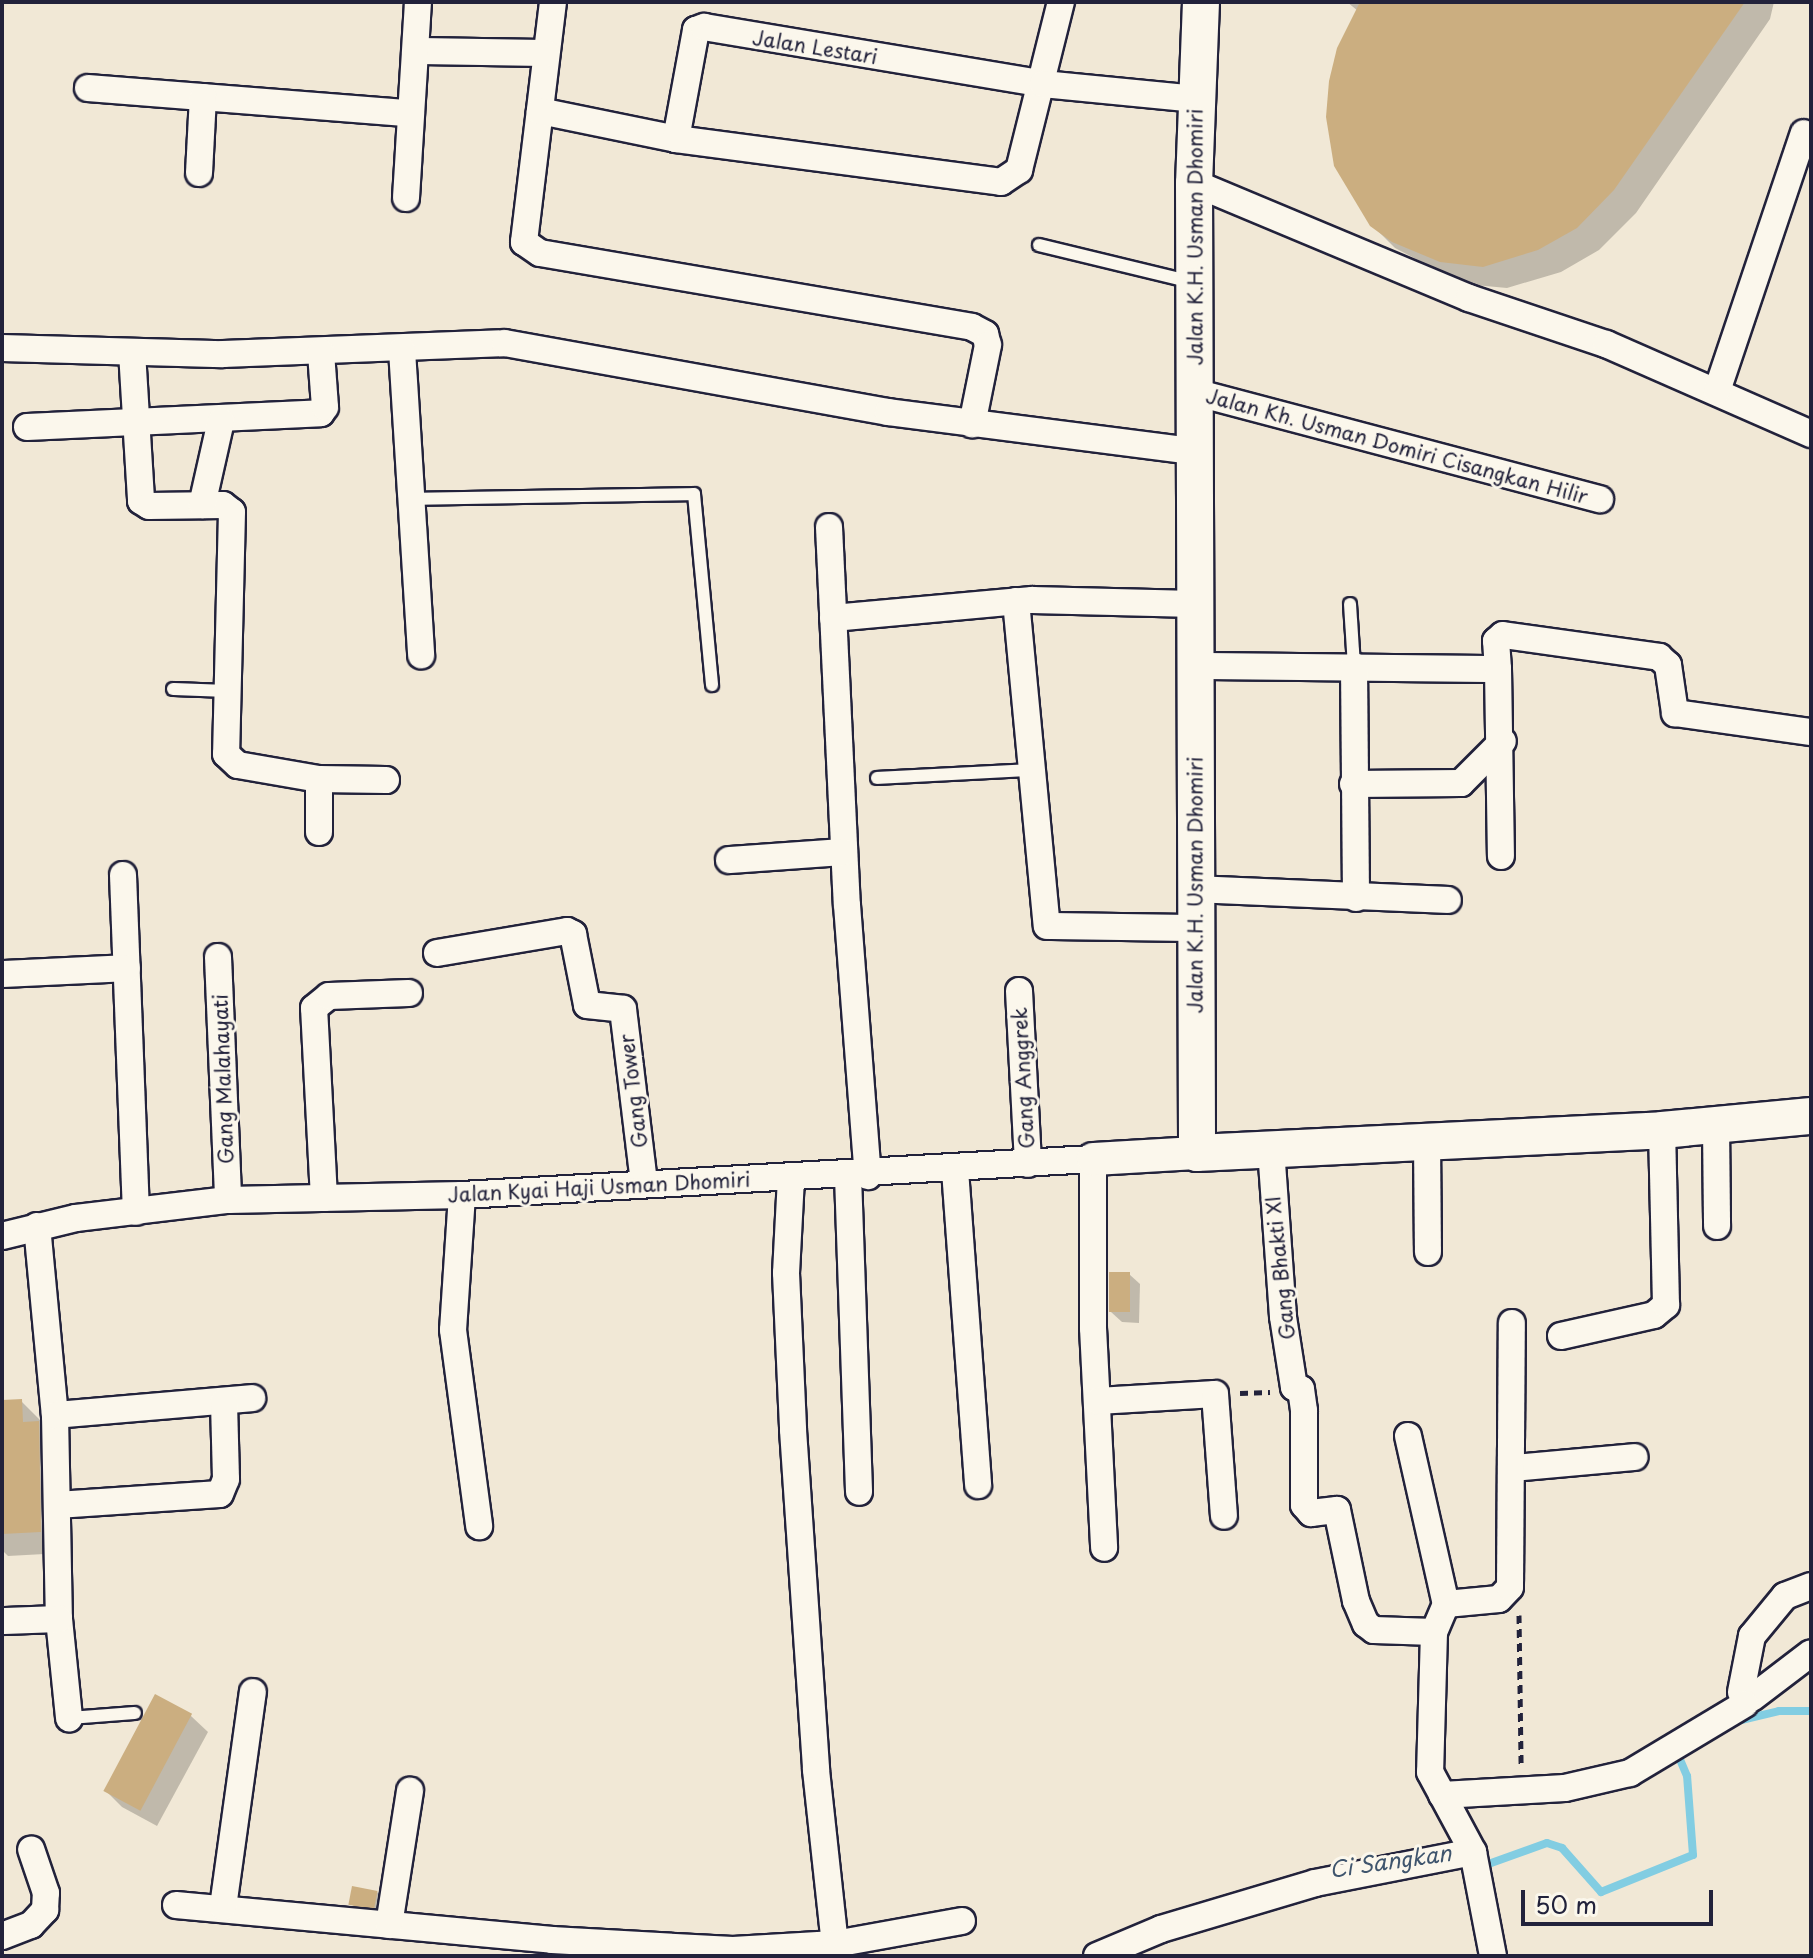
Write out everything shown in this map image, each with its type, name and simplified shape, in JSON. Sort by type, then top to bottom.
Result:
[{"type":"main road","name":"Jalan K.H. Usman Dhomiri","points":[[1197,1153],[1194,183],[1201,2]]},
{"type":"main road","points":[[1197,1153],[1662,1130],[1811,1116]]},
{"type":"street","points":[[406,198],[408,113],[418,51],[418,2]]},
{"type":"street","points":[[553,2],[522,229],[531,248],[972,327],[985,334],[988,345],[972,424]]},
{"type":"street","points":[[540,111],[676,139],[1001,182],[1019,170],[1043,84],[1061,2]]},
{"type":"street","name":"Jalan Lestari","points":[[676,139],[696,30],[704,27],[1043,84]]},
{"type":"street","points":[[418,51],[546,53]]},
{"type":"street","points":[[1043,84],[1196,99]]},
{"type":"street","points":[[88,88],[408,113]]},
{"type":"street","points":[[199,173],[203,97]]},
{"type":"street","points":[[1717,391],[1804,133]]},
{"type":"street","points":[[1194,183],[1469,298],[1606,344],[1811,434]]},
{"type":"street","points":[[2,348],[321,352],[505,343],[972,424],[1194,451]]},
{"type":"street","points":[[402,350],[421,655]]},
{"type":"street","points":[[132,352],[143,504],[223,505],[232,512],[226,754],[231,760],[319,779],[386,780]]},
{"type":"street","points":[[27,427],[221,421],[321,413],[325,407],[321,352]]},
{"type":"street","name":"Jalan Kh. Usman Domiri Cisangkan Hilir","points":[[1194,392],[1600,499]]},
{"type":"street","points":[[202,505],[221,421]]},
{"type":"street","points":[[829,527],[858,1176],[859,1492]]},
{"type":"street","points":[[1016,601],[1047,926],[1195,928]]},
{"type":"street","points":[[833,618],[1016,601],[1195,604]]},
{"type":"street","points":[[1501,856],[1503,741],[1496,641],[1503,635],[1659,657],[1668,665],[1675,713],[1811,732]]},
{"type":"street","points":[[1196,666],[1498,669]]},
{"type":"street","points":[[1354,666],[1356,898]]},
{"type":"street","points":[[1353,784],[1461,783],[1503,741]]},
{"type":"street","points":[[319,779],[319,832]]},
{"type":"street","points":[[729,860],[844,852]]},
{"type":"street","points":[[123,875],[136,1212]]},
{"type":"street","points":[[1195,889],[1448,900]]},
{"type":"street","name":"Gang Tower","points":[[437,953],[567,931],[573,934],[587,1005],[623,1009],[644,1182]]},
{"type":"street","name":"Gang Malahayati","points":[[218,957],[228,1200]]},
{"type":"street","points":[[2,974],[127,968]]},
{"type":"street","name":"Gang Anggrek","points":[[1019,991],[1028,1164]]},
{"type":"street","points":[[324,1198],[314,1008],[329,996],[409,993]]},
{"type":"street","points":[[1716,1125],[1717,1226]]},
{"type":"street","points":[[1561,1336],[1654,1315],[1666,1305],[1662,1130]]},
{"type":"street","points":[[1427,1141],[1428,1252]]},
{"type":"street","name":"Gang Bhakti XI","points":[[1271,1149],[1276,1254],[1294,1387],[1301,1389],[1304,1411],[1304,1505],[1311,1513],[1337,1510],[1361,1615],[1374,1630],[1434,1632]]},
{"type":"street","name":"Jalan Kyai Haji Usman Dhomiri","points":[[2,1236],[37,1226],[228,1200],[462,1195],[644,1182],[858,1176],[1197,1153]]},
{"type":"street","points":[[1093,1159],[1104,1548]]},
{"type":"street","points":[[955,1170],[978,1485]]},
{"type":"street","points":[[791,1178],[786,1273],[793,1430],[817,1786],[835,1944]]},
{"type":"street","points":[[462,1195],[453,1330],[479,1526]]},
{"type":"street","points":[[37,1226],[55,1415],[59,1619],[69,1718]]},
{"type":"street","points":[[1446,1604],[1499,1599],[1508,1592],[1514,1468],[1512,1323]]},
{"type":"street","points":[[1098,1401],[1215,1394],[1224,1516]]},
{"type":"street","points":[[55,1415],[252,1398]]},
{"type":"street","points":[[57,1505],[220,1494],[226,1479],[224,1401]]},
{"type":"street","points":[[1408,1436],[1446,1604],[1434,1632],[1430,1772],[1475,1865],[1493,1956]]},
{"type":"street","points":[[1514,1468],[1635,1457]]},
{"type":"street","points":[[1746,1698],[1752,1636],[1785,1596],[1811,1586]]},
{"type":"street","points":[[2,1621],[59,1619]]},
{"type":"street","points":[[1442,1795],[1565,1788],[1630,1773],[1811,1653]]},
{"type":"street","points":[[223,1907],[253,1692]]},
{"type":"street","points":[[389,1925],[410,1791]]},
{"type":"street","points":[[2,1936],[31,1925],[45,1910],[46,1893],[31,1849]]},
{"type":"street","points":[[1097,1956],[1161,1929],[1315,1883],[1475,1865]]},
{"type":"street","points":[[176,1905],[223,1907],[389,1925],[733,1950],[835,1944],[962,1921]]},
{"type":"lane","points":[[1039,245],[1195,283]]},
{"type":"lane","points":[[411,499],[694,494],[712,685]]},
{"type":"lane","points":[[1350,604],[1354,666]]},
{"type":"lane","points":[[173,689],[228,691]]},
{"type":"lane","points":[[877,778],[1031,770]]},
{"type":"lane","points":[[69,1718],[135,1713]]},
{"type":"path","points":[[1215,1394],[1294,1387]]},
{"type":"path","points":[[1508,1592],[1519,1609],[1522,1790]]},
{"type":"building","points":[[1360,2],[1745,2],[1614,190],[1577,228],[1538,250],[1483,267],[1440,262],[1392,242],[1370,226],[1334,166],[1326,117],[1329,81],[1337,48]]},
{"type":"building","points":[[1109,1272],[1130,1272],[1130,1312],[1109,1312]]},
{"type":"building","points":[[22,1399],[23,1422],[39,1421],[41,1532],[2,1534],[2,1400]]},
{"type":"building","points":[[155,1694],[192,1714],[140,1811],[103,1791]]},
{"type":"building","points":[[352,1886],[378,1891],[374,1910],[348,1905]]},
{"type":"waterway","name":"Ci Sangkan","points":[[1737,1721],[1779,1711],[1811,1711]]},
{"type":"waterway","name":"Ci Sangkan","points":[[1480,1867],[1547,1843],[1562,1848],[1601,1892],[1693,1855],[1687,1776],[1678,1755],[1683,1751]]}]
